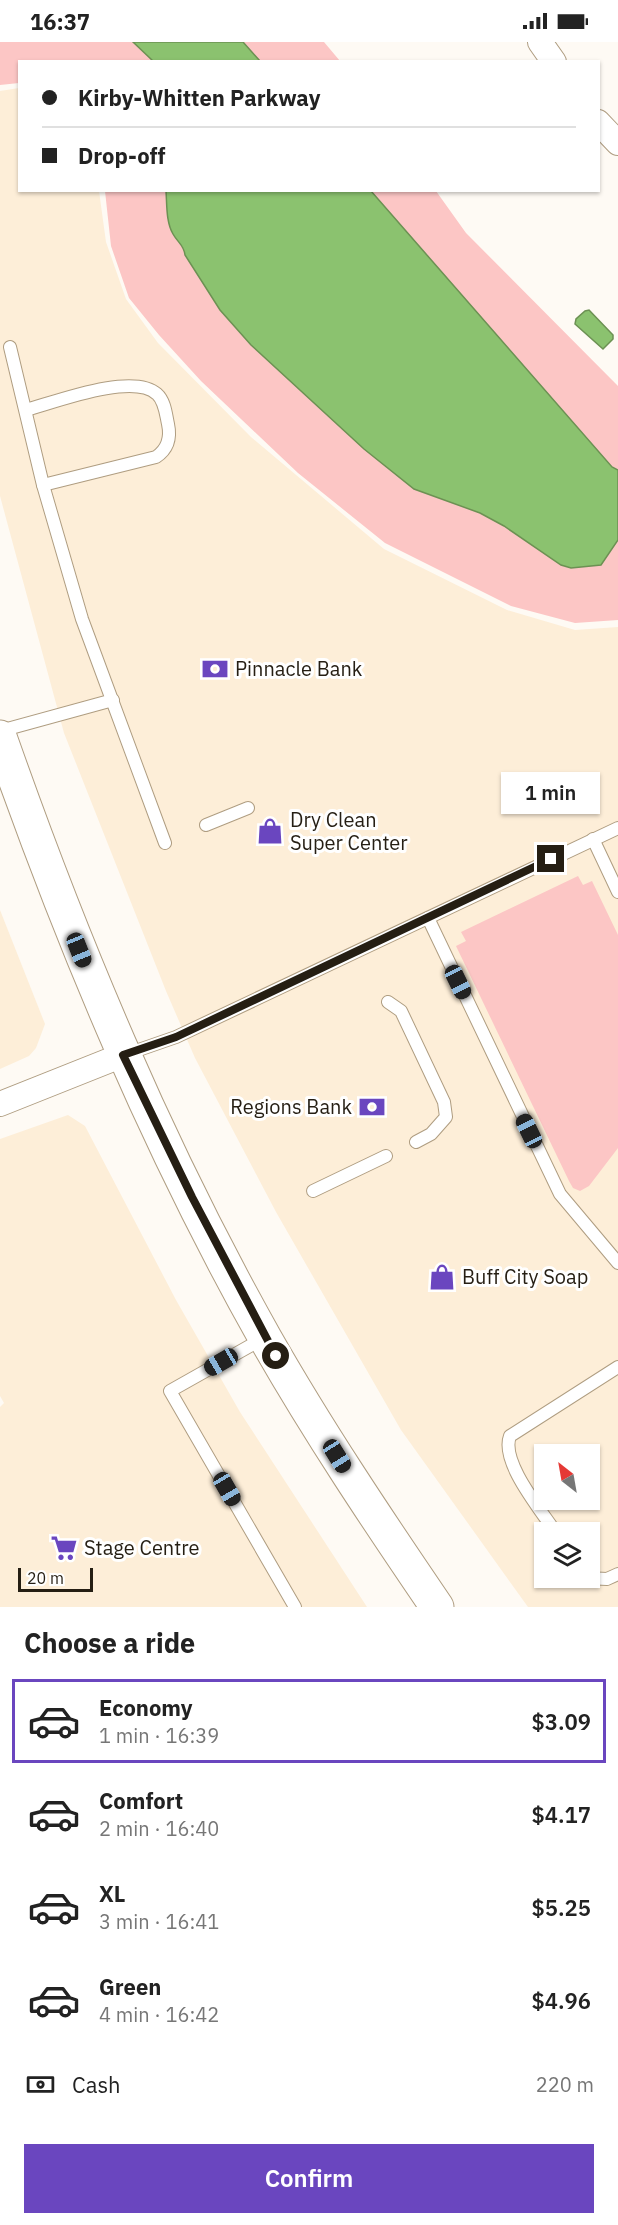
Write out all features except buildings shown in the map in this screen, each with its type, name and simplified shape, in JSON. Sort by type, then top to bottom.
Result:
[{"type":"main road","points":[[0,737],[49,876],[123,1055],[178,1171],[265,1338],[358,1490],[435,1606]]},
{"type":"street","points":[[540,42],[553,60]]},
{"type":"street","points":[[600,124],[618,143]]},
{"type":"street","points":[[0,1104],[123,1055]]},
{"type":"lane","points":[[10,347],[43,485],[82,619],[165,843]]},
{"type":"lane","points":[[26,410],[110,388],[140,386],[158,394],[165,407],[169,441],[164,452],[156,457],[43,485]]},
{"type":"lane","points":[[0,731],[113,700]]},
{"type":"lane","points":[[206,825],[248,808]]},
{"type":"lane","points":[[123,1055],[176,1037],[618,828]]},
{"type":"lane","points":[[593,839],[618,892]]},
{"type":"lane","points":[[428,918],[560,1194],[618,1263]]},
{"type":"lane","points":[[388,1002],[401,1011],[444,1102],[446,1117],[430,1134],[416,1142]]},
{"type":"lane","points":[[313,1191],[387,1156]]},
{"type":"lane","points":[[265,1338],[170,1391],[295,1607]]},
{"type":"lane","points":[[549,1522],[516,1471],[508,1453],[507,1444],[510,1436],[618,1367]]},
{"type":"lane","points":[[600,1579],[607,1579],[618,1574]]},
{"type":"shaded area","points":[[0,42],[324,42],[339,60],[18,60],[18,83],[0,85]]},
{"type":"shaded area","points":[[133,42],[243,42],[259,60],[152,60]]},
{"type":"shaded area","points":[[18,88],[18,192],[99,192],[106,242],[126,299],[158,343],[251,437],[384,549],[507,610],[575,630],[618,627],[618,1607],[528,1607],[401,1430],[276,1212],[195,1058],[166,991],[64,733],[0,496],[0,91]]},
{"type":"shaded area","points":[[105,192],[437,192],[466,233],[618,386],[618,620],[575,623],[511,606],[385,543],[298,473],[201,381],[129,298],[111,246]]},
{"type":"shaded area","points":[[166,192],[372,192],[612,467],[618,470],[618,540],[601,565],[571,568],[561,565],[504,526],[480,513],[414,489],[364,449],[251,345],[220,310],[175,237],[167,213]]},
{"type":"shaded area","points":[[589,310],[613,335],[613,339],[603,349],[575,324],[576,319]]},
{"type":"shaded area","points":[[578,876],[583,885],[592,881],[618,935],[618,1148],[589,1186],[580,1191],[573,1188],[569,1181],[456,946],[466,941],[461,932]]},
{"type":"shaded area","points":[[0,910],[45,1024],[36,1048],[29,1056],[0,1069]]},
{"type":"shaded area","points":[[68,1115],[85,1126],[176,1300],[240,1412],[367,1607],[0,1607],[0,1407],[4,1403],[0,1396],[0,1139]]},
{"type":"place","name":"Pinnacle Bank","points":[[215,669]]},
{"type":"place","name":"Dry Clean Super Center","points":[[270,831]]},
{"type":"place","name":"Regions Bank","points":[[372,1107]]},
{"type":"place","name":"Buff City Soap","points":[[442,1277]]},
{"type":"place","name":"Stage Centre","points":[[64,1548]]},
{"type":"route","points":[[276,1356],[149,1113],[123,1055],[176,1037],[551,859]]}]
